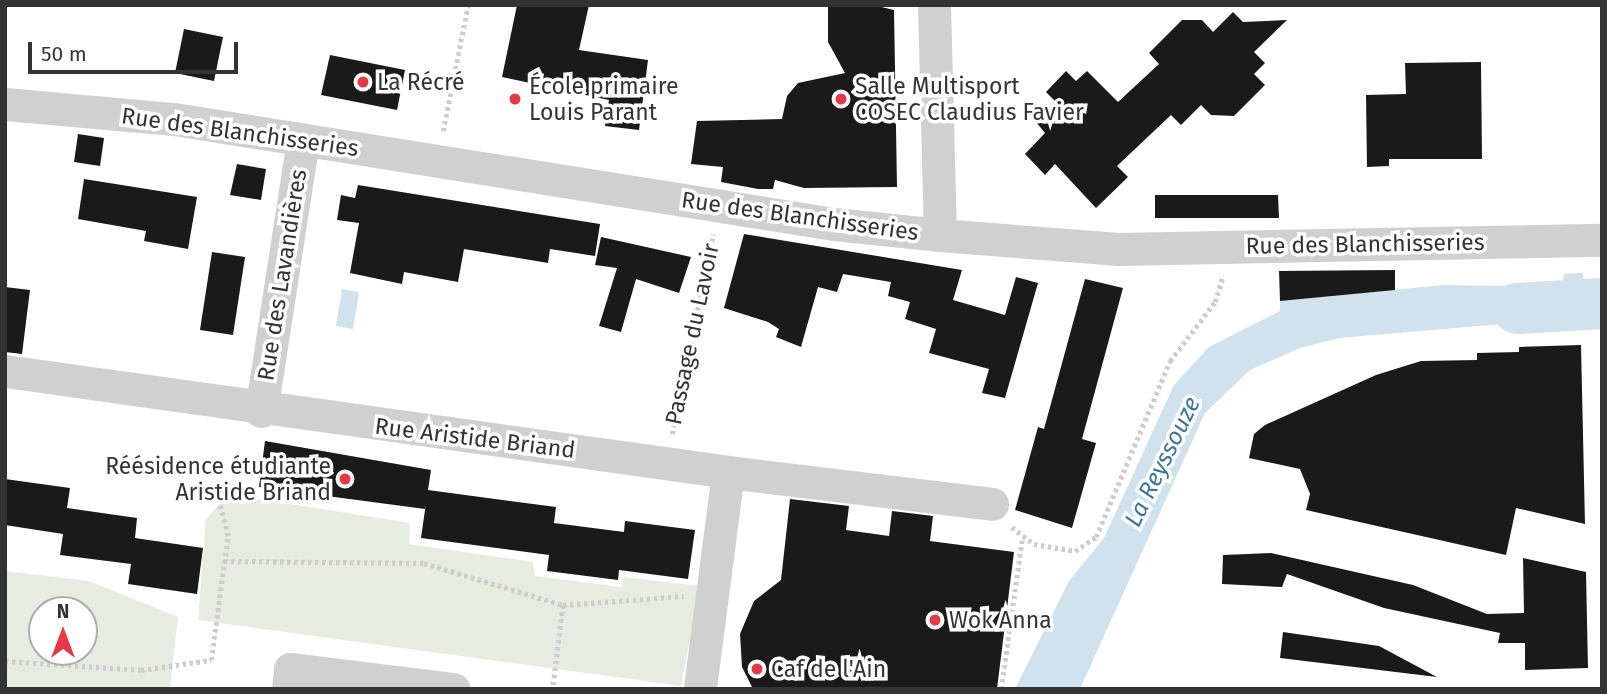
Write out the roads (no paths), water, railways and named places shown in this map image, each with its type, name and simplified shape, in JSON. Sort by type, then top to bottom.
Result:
[{"type":"street","points":[[934,5],[940,235]]},
{"type":"street","name":"Rue des Blanchisseries","points":[[5,104],[174,119],[593,186],[940,235],[1118,249],[1602,240]]},
{"type":"street","name":"Rue des Lavandières","points":[[261,411],[303,139]]},
{"type":"street","name":"Rue Aristide Briand","points":[[5,371],[261,411],[992,504]]},
{"type":"street","points":[[701,689],[728,472]]},
{"type":"street","points":[[288,689],[290,669],[454,689]]},
{"type":"water","points":[[1583,273],[1586,317],[1339,338],[1300,348],[1250,370],[1205,413],[1080,689],[1015,689],[1069,581],[1104,538],[1174,385],[1209,347],[1280,311],[1280,301],[1443,285],[1562,287],[1564,274]]},
{"type":"water","points":[[342,289],[359,292],[353,329],[336,326]]},
{"type":"waterway","name":"La Reyssouze","points":[[1517,308],[1602,303]]},
{"type":"place","name":"La Récré","points":[[363,82]]},
{"type":"place","name":"École primaire Louis Parant","points":[[515,99]]},
{"type":"place","name":"Salle Multisport COSEC Claudius Favier","points":[[841,99]]},
{"type":"place","name":"Réésidence étudiante Aristide Briand","points":[[345,479]]},
{"type":"place","name":"Wok Anna","points":[[935,620]]},
{"type":"place","name":"Caf de l'Ain","points":[[757,669]]}]
